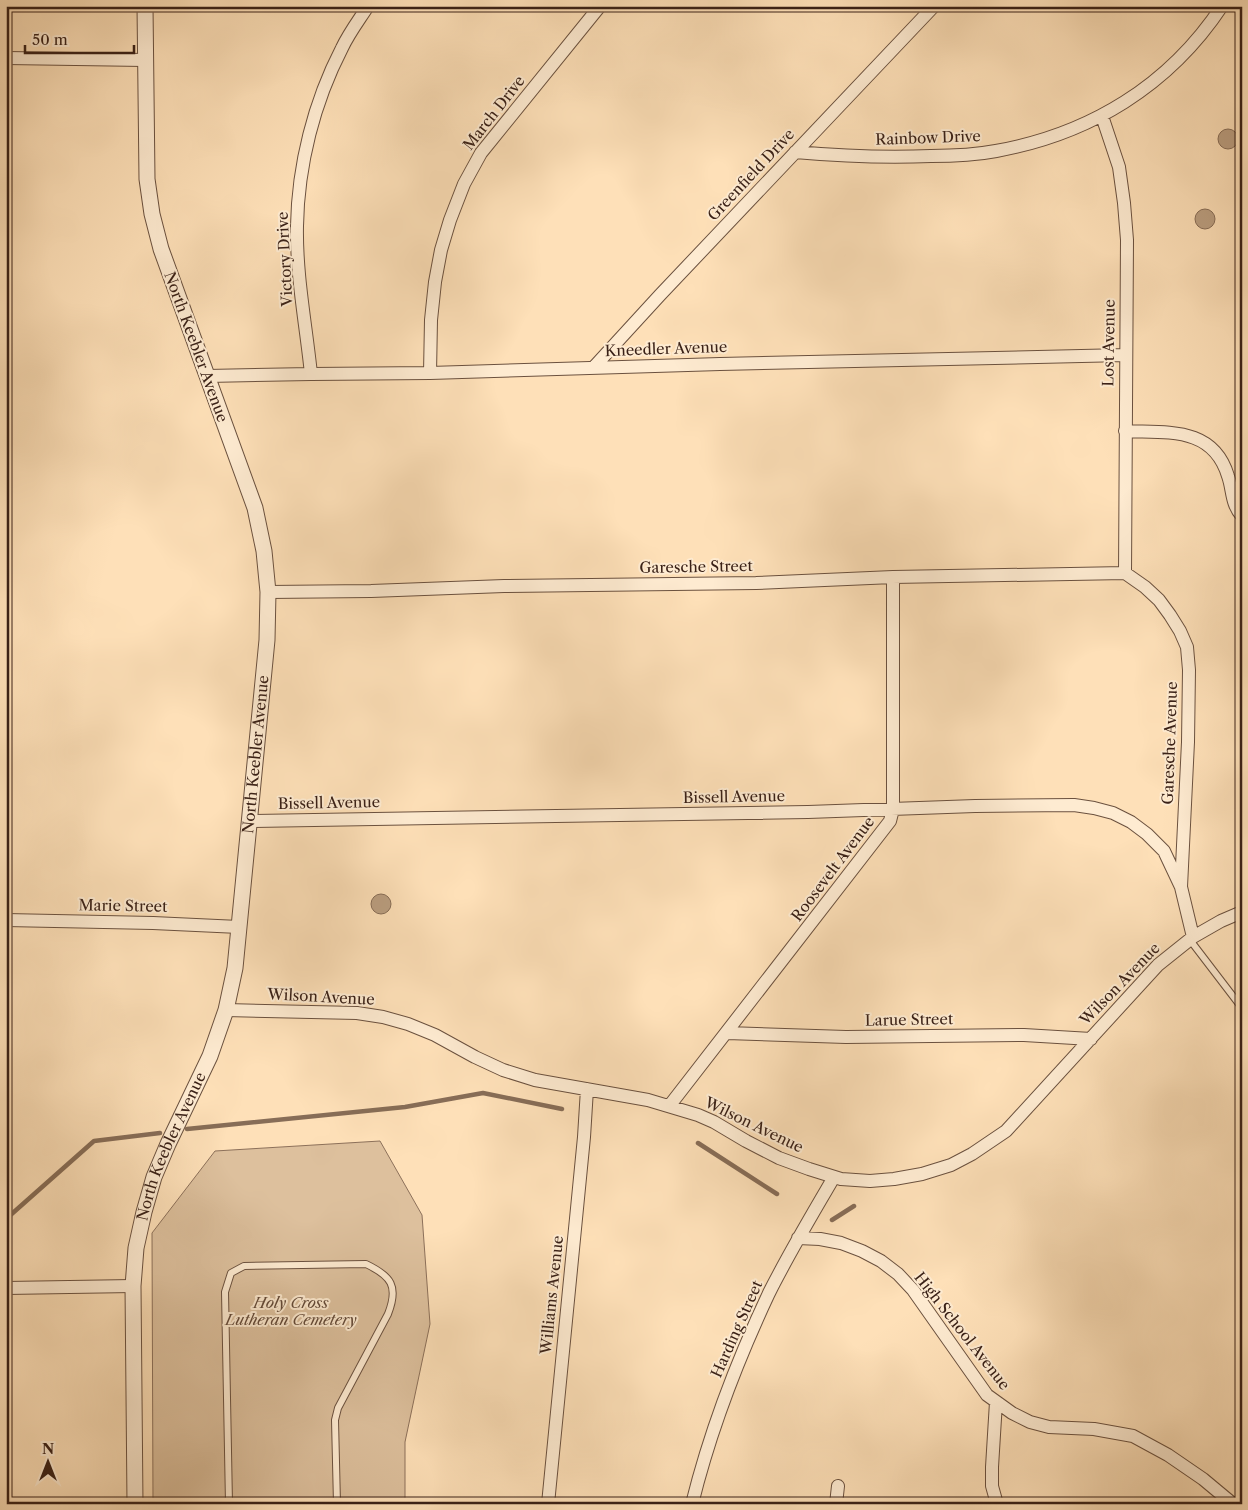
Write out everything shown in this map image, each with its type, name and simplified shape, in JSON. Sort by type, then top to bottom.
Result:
[{"type":"street","name":"North Keebler Avenue","points":[[135,1504],[133,1286],[136,1248],[154,1178],[210,1056],[226,1010],[235,968],[267,640],[268,592],[264,552],[255,508],[161,249],[152,214],[146,160],[145,6]]},
{"type":"street","name":"Victory Drive","points":[[311,374],[298,261],[297,226],[302,171],[314,116],[327,81],[342,48],[368,6]]},
{"type":"street","name":"March Drive","points":[[430,373],[431,320],[435,282],[441,250],[464,184],[481,153],[600,6]]},
{"type":"street","name":"Greenfield Drive","points":[[594,367],[934,6]]},
{"type":"street","name":"Rainbow Drive","points":[[795,152],[897,158],[969,155],[994,152],[1033,143],[1071,130],[1102,116],[1130,99],[1164,73],[1189,50],[1211,24],[1222,6]]},
{"type":"street","points":[[6,58],[145,60]]},
{"type":"street","name":"Lost Avenue","points":[[1102,116],[1118,167],[1124,203],[1127,240],[1125,573]]},
{"type":"street","name":"Kneedler Avenue","points":[[207,376],[430,373],[594,367],[1125,355]]},
{"type":"street","points":[[1125,431],[1183,434],[1198,439],[1209,446],[1218,455],[1226,469],[1230,481],[1232,500],[1242,516]]},
{"type":"street","name":"Garesche Street","points":[[268,592],[1125,573]]},
{"type":"street","name":"Garesche Avenue","points":[[1125,573],[1159,600],[1180,630],[1187,647],[1189,670],[1188,742],[1181,887],[1192,938]]},
{"type":"street","name":"Roosevelt Avenue","points":[[670,1106],[890,821],[893,809],[893,577]]},
{"type":"street","name":"Bissell Avenue","points":[[250,821],[808,812],[975,806],[1074,805],[1094,808],[1122,818],[1147,834],[1164,851],[1181,887]]},
{"type":"street","name":"Wilson Avenue","points":[[226,1010],[357,1013],[383,1017],[408,1024],[435,1035],[475,1058],[503,1070],[535,1080],[648,1100],[670,1106],[714,1122],[779,1158],[809,1170],[840,1179],[870,1181],[894,1179],[922,1174],[950,1165],[972,1154],[1006,1131],[1158,965],[1192,938],[1221,921],[1242,912]]},
{"type":"street","name":"Marie Street","points":[[6,920],[239,926]]},
{"type":"street","name":"Larue Street","points":[[727,1034],[846,1037],[1024,1035],[1091,1038]]},
{"type":"street","name":"Williams Avenue","points":[[548,1504],[587,1089]]},
{"type":"street","name":"Harding Street","points":[[692,1504],[702,1464],[718,1416],[742,1354],[769,1294],[798,1238],[834,1177]]},
{"type":"street","name":"High School Avenue","points":[[798,1238],[820,1239],[862,1251],[881,1261],[898,1274],[913,1290],[987,1395],[1012,1413],[1030,1422],[1049,1427],[1094,1429],[1133,1436],[1168,1455],[1196,1474],[1233,1504]]},
{"type":"street","points":[[6,1288],[133,1286]]},
{"type":"street","points":[[996,1402],[992,1486],[997,1504]]},
{"type":"street","points":[[836,1504],[838,1486]]},
{"type":"lane","points":[[1192,938],[1242,1008]]},
{"type":"lane","points":[[229,1504],[225,1292],[231,1274],[244,1266],[366,1264],[382,1272],[391,1283],[393,1301],[338,1408],[335,1420],[337,1504]]},
{"type":"green space","name":"Holy Cross Lutheran Cemetery","points":[[380,1141],[422,1215],[430,1324],[405,1442],[405,1504],[153,1504],[152,1233],[215,1151]]},
{"type":"shaded area","points":[[1228,129],[1235,132],[1238,139],[1235,146],[1228,149],[1221,146],[1218,139],[1221,132]]},
{"type":"shaded area","points":[[1205,209],[1212,212],[1215,219],[1212,226],[1205,229],[1198,226],[1195,219],[1198,212]]},
{"type":"shaded area","points":[[381,894],[388,897],[391,904],[388,911],[381,914],[374,911],[371,904],[374,897]]},
{"type":"waterway","points":[[187,1129],[405,1107],[483,1093],[562,1109]]},
{"type":"waterway","points":[[6,1219],[94,1141],[160,1133]]},
{"type":"waterway","points":[[698,1143],[777,1194]]},
{"type":"waterway","points":[[832,1220],[854,1206]]}]
